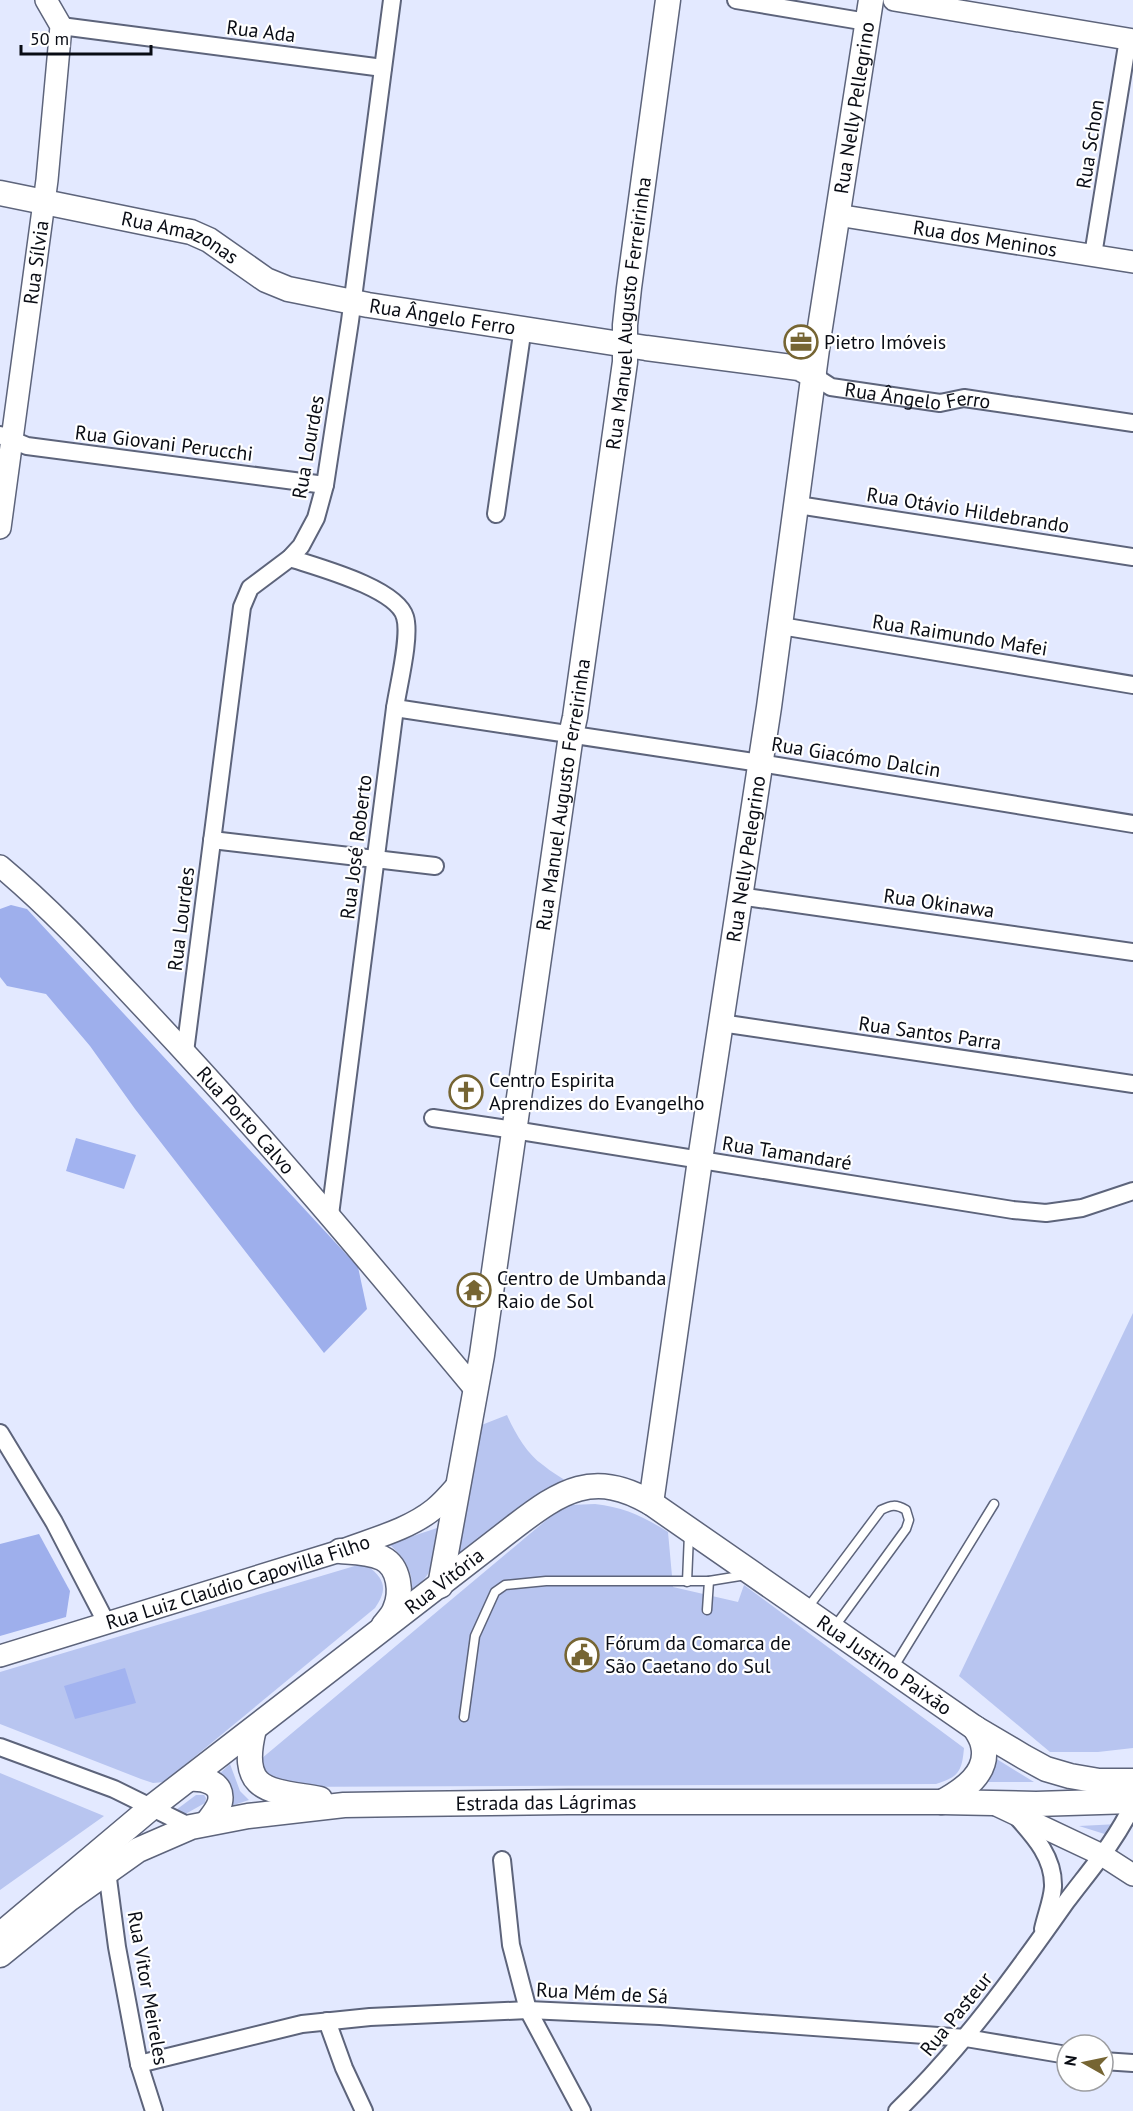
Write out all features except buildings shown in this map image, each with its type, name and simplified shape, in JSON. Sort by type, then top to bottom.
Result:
[{"type":"main road","name":"Rua Manuel Augusto Ferreirinha","points":[[440,1586],[476,1389],[577,705],[625,362],[629,288],[668,0]]},
{"type":"main road","name":"Rua Nelly Pellegrino","points":[[837,215],[869,11]]},
{"type":"main road","name":"Rua Amazonas","points":[[0,193],[191,232],[208,240],[273,283],[288,289],[352,302]]},
{"type":"main road","name":"Rua Nelly Pelegrino","points":[[651,1503],[739,896],[781,626],[837,215]]},
{"type":"main road","name":"Rua Ângelo Ferro","points":[[352,302],[799,368],[814,376]]},
{"type":"main road","name":"Rua Vitória","points":[[254,1729],[543,1504],[589,1486],[624,1489],[651,1503]]},
{"type":"main road","name":"Rua Justino Paixão","points":[[651,1503],[975,1728],[1046,1769],[1070,1776],[1133,1782]]},
{"type":"main road","points":[[340,1551],[370,1554],[385,1559],[394,1570],[399,1585],[398,1600],[394,1611],[377,1634]]},
{"type":"main road","points":[[942,1802],[971,1784],[979,1770],[984,1746],[975,1728]]},
{"type":"main road","points":[[0,1935],[152,1807],[254,1729]]},
{"type":"main road","points":[[254,1729],[248,1759],[254,1775],[262,1786],[271,1791],[344,1805]]},
{"type":"main road","points":[[189,1779],[204,1779],[214,1784],[220,1791],[221,1801],[199,1825]]},
{"type":"main road","name":"Estrada das Lágrimas","points":[[0,1954],[107,1871],[138,1850],[199,1825],[248,1816],[344,1805],[579,1802],[942,1802],[1003,1808],[1036,1804],[1133,1803]]},
{"type":"street","points":[[46,0],[62,26]]},
{"type":"street","name":"Rua Lourdes","points":[[185,1052],[242,607],[250,588],[290,558],[301,546],[316,518],[325,485],[392,0]]},
{"type":"street","points":[[735,0],[869,11]]},
{"type":"street","points":[[894,0],[1131,40]]},
{"type":"street","name":"Rua Ada","points":[[62,26],[383,68]]},
{"type":"street","name":"Rua Sílvia","points":[[0,528],[6,438],[44,202],[62,26]]},
{"type":"street","name":"Rua Schon","points":[[1093,255],[1131,40]]},
{"type":"street","name":"Rua dos Meninos","points":[[837,215],[1133,262]]},
{"type":"street","points":[[496,514],[523,327]]},
{"type":"street","name":"Rua Ângelo Ferro","points":[[814,376],[831,387],[864,392],[940,403],[964,398],[1133,423]]},
{"type":"street","name":"Rua Giovani Perucchi","points":[[6,438],[27,446],[325,485]]},
{"type":"street","name":"Rua Otávio Hildebrando","points":[[798,505],[1133,557]]},
{"type":"street","name":"Rua José Roberto","points":[[290,558],[374,588],[396,602],[406,619],[406,639],[375,858],[330,1215]]},
{"type":"street","name":"Rua Raimundo Mafei","points":[[781,626],[1133,685]]},
{"type":"street","name":"Rua Giacómo Dalcin","points":[[395,708],[760,763],[1133,824]]},
{"type":"street","points":[[212,840],[435,866]]},
{"type":"street","name":"Rua Porto Calvo","points":[[0,866],[71,931],[185,1052],[330,1215],[476,1389]]},
{"type":"street","name":"Rua Okinawa","points":[[739,896],[1133,952]]},
{"type":"street","name":"Rua Santos Parra","points":[[721,1023],[1133,1084]]},
{"type":"street","name":"Rua Tamandaré","points":[[433,1118],[1013,1210],[1046,1213],[1082,1208],[1133,1191]]},
{"type":"street","points":[[0,1433],[54,1522],[107,1624]]},
{"type":"street","name":"Rua Luiz Claúdio Capovilla Filho","points":[[0,1656],[340,1551],[404,1527],[436,1508],[460,1482]]},
{"type":"street","points":[[0,1747],[86,1778],[199,1825]]},
{"type":"street","name":"Rua Pasteur","points":[[897,2111],[931,2079],[966,2038],[1122,1828],[1133,1803]]},
{"type":"street","points":[[1003,1808],[1102,1855],[1133,1875]]},
{"type":"street","name":"Rua Pasteur","points":[[1003,1808],[1045,1850],[1053,1887],[1041,1938]]},
{"type":"street","points":[[502,1860],[512,1945],[528,2010],[582,2111]]},
{"type":"street","name":"Rua Vitor Meireles","points":[[107,1871],[117,1947],[139,2064],[154,2111]]},
{"type":"street","name":"Rua Mém de Sá","points":[[139,2064],[302,2024],[449,2013],[528,2010],[660,2016],[966,2038],[1055,2053]]},
{"type":"street","points":[[327,2021],[344,2068],[364,2111]]},
{"type":"street","points":[[1115,2062],[1133,2063]]},
{"type":"lane","points":[[892,1670],[994,1504]]},
{"type":"lane","points":[[805,1610],[881,1510],[890,1505],[898,1505],[906,1510],[909,1520],[906,1529],[833,1629]]},
{"type":"lane","points":[[687,1582],[689,1529]]},
{"type":"lane","points":[[464,1717],[475,1636],[495,1592],[505,1585],[546,1581],[709,1581],[752,1573]]},
{"type":"lane","points":[[707,1610],[709,1581]]},
{"type":"shaded area","points":[[11,905],[27,909],[358,1267],[367,1309],[324,1353],[135,1109],[90,1046],[46,994],[7,986],[0,977],[0,909]]},
{"type":"shaded area","points":[[76,1138],[136,1155],[124,1189],[66,1171]]},
{"type":"shaded area","points":[[1133,1313],[1133,1748],[1098,1752],[1050,1752],[959,1676]]},
{"type":"shaded area","points":[[507,1415],[518,1436],[532,1455],[546,1468],[570,1484],[554,1488],[523,1504],[455,1561],[479,1426]]},
{"type":"shaded area","points":[[595,1504],[633,1513],[668,1532],[673,1587],[738,1602],[744,1585],[964,1748],[958,1772],[950,1779],[936,1784],[271,1787],[255,1764],[550,1517],[570,1505]]},
{"type":"shaded area","points":[[440,1528],[433,1563],[426,1577],[412,1592],[410,1571],[389,1544]]},
{"type":"shaded area","points":[[39,1534],[70,1591],[66,1617],[0,1636],[0,1544]]},
{"type":"shaded area","points":[[358,1565],[368,1566],[383,1585],[382,1595],[375,1608],[164,1782],[153,1783],[141,1779],[0,1724],[0,1672]]},
{"type":"shaded area","points":[[125,1668],[136,1703],[75,1719],[64,1686]]},
{"type":"shaded area","points":[[995,1758],[1034,1782],[985,1782]]},
{"type":"shaded area","points":[[230,1764],[240,1791],[249,1800],[231,1806],[218,1775]]},
{"type":"shaded area","points":[[0,1773],[104,1816],[0,1890]]},
{"type":"shaded area","points":[[196,1795],[204,1795],[205,1803],[180,1817],[172,1813]]},
{"type":"shaded area","points":[[1119,1824],[1111,1836],[1079,1826]]},
{"type":"place","name":"Pietro Imóveis","points":[[801,342]]},
{"type":"place","name":"Centro Espirita Aprendizes do Evangelho","points":[[466,1092]]},
{"type":"place","name":"Centro de Umbanda Raio de Sol","points":[[474,1290]]},
{"type":"place","name":"Fórum da Comarca de São Caetano do Sul","points":[[582,1655]]}]
